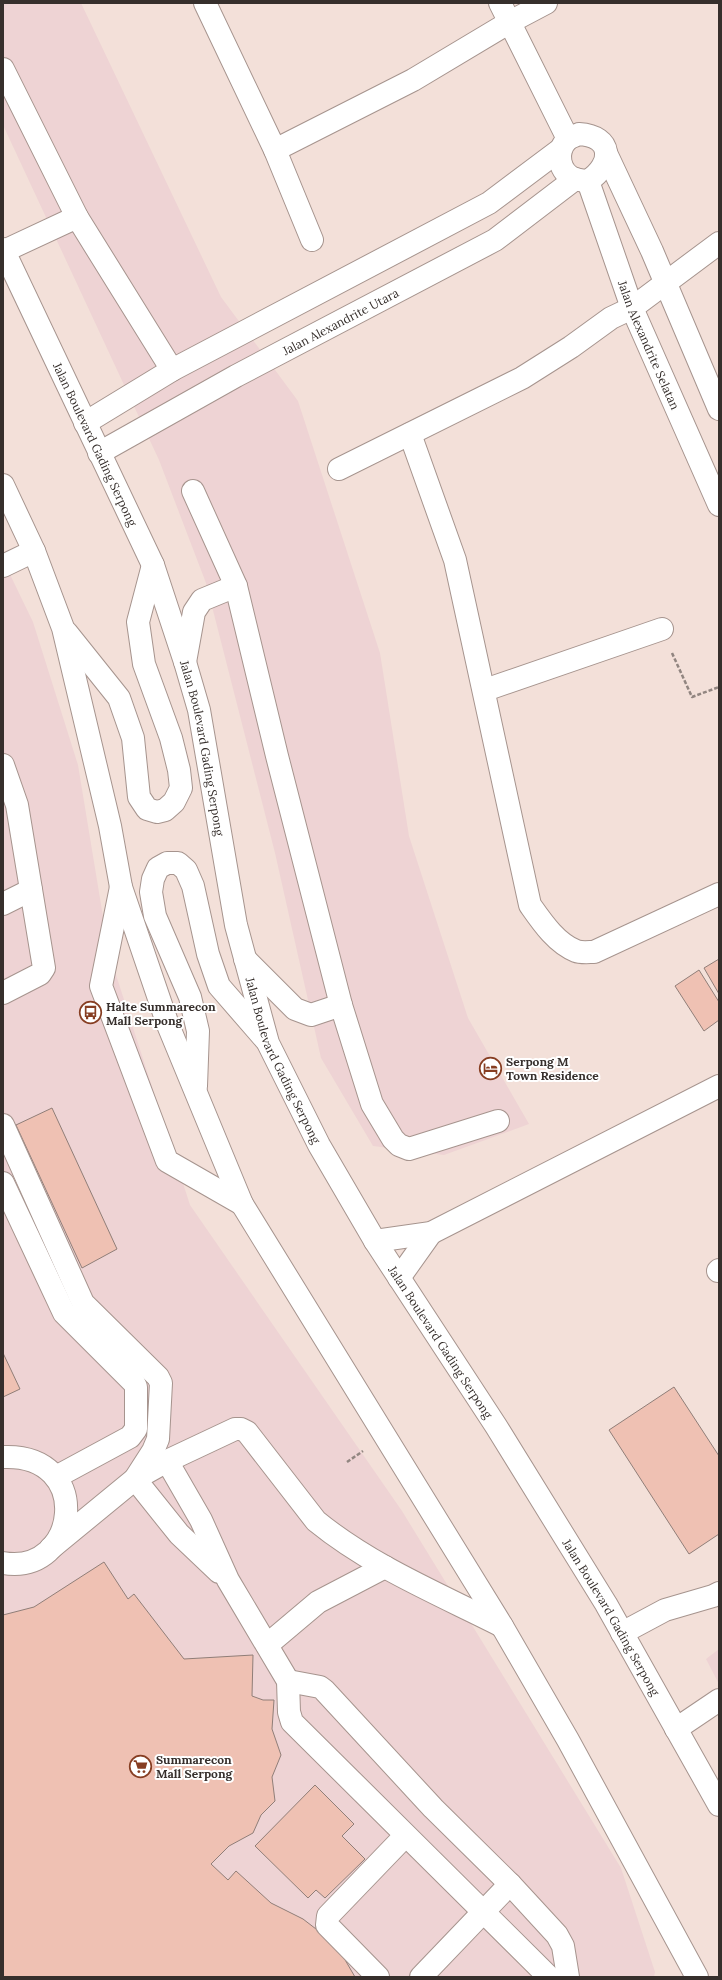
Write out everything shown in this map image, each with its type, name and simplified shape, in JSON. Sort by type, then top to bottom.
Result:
[{"type":"street","points":[[205,3],[275,150],[312,240]]},
{"type":"street","points":[[275,150],[413,80],[505,12],[546,3]]},
{"type":"street","points":[[505,12],[564,144],[560,161],[565,172],[581,180],[598,175],[605,165],[606,153]]},
{"type":"street","points":[[3,69],[77,217],[172,370]]},
{"type":"street","points":[[85,423],[172,370],[489,202],[579,134],[591,135],[601,142],[652,251],[719,409]]},
{"type":"street","name":"Jalan Alexandrite Selatan","points":[[581,180],[632,308],[719,505]]},
{"type":"street","name":"Jalan Alexandrite Utara","points":[[99,453],[236,376],[495,240],[581,180]]},
{"type":"street","points":[[4,250],[77,217]]},
{"type":"street","points":[[339,470],[522,378],[571,347],[611,318],[632,308],[719,243]]},
{"type":"street","name":"Jalan Boulevard Gading Serpong","points":[[4,250],[153,565],[199,710],[236,925],[268,1043],[320,1145],[375,1241],[496,1426],[606,1604],[719,1805]]},
{"type":"street","points":[[410,434],[455,560],[485,690],[512,827],[530,905],[545,927],[563,943],[576,952],[594,952],[719,894]]},
{"type":"street","points":[[3,485],[34,551],[63,628],[110,826],[121,887],[168,1025],[242,1204],[502,1626],[568,1740],[697,1977]]},
{"type":"street","points":[[193,491],[236,586],[277,756],[341,1005],[372,1104],[392,1138],[399,1145],[409,1149],[498,1121]]},
{"type":"street","points":[[3,566],[34,551]]},
{"type":"street","points":[[63,628],[119,698],[133,738],[139,797],[147,809],[157,812],[165,810],[174,802],[181,788],[179,770],[171,738],[144,664],[138,622],[153,565]]},
{"type":"street","points":[[185,662],[194,612],[202,600],[236,586]]},
{"type":"street","points":[[485,690],[662,629]]},
{"type":"street","points":[[3,765],[17,805],[44,968],[40,974],[3,993]]},
{"type":"street","points":[[196,1093],[198,1031],[190,997],[156,916],[151,892],[153,878],[158,868],[167,863],[178,863],[186,870],[193,886],[208,954],[219,986],[268,1043]]},
{"type":"street","points":[[121,887],[102,986],[164,1153],[167,1160],[242,1204]]},
{"type":"street","points":[[3,904],[31,890]]},
{"type":"street","points":[[245,959],[295,1009],[311,1015],[341,1005]]},
{"type":"street","points":[[375,1241],[431,1233],[719,1086]]},
{"type":"street","points":[[3,1125],[83,1303],[158,1377],[161,1384],[158,1439],[153,1451],[135,1479]]},
{"type":"street","points":[[3,1183],[64,1313],[134,1383],[136,1387],[136,1429],[130,1437],[56,1477]]},
{"type":"street","points":[[399,1278],[431,1233]]},
{"type":"street","points":[[64,1313],[83,1303]]},
{"type":"street","points":[[3,1563],[25,1563],[40,1558],[135,1479],[167,1461],[235,1429],[241,1429],[247,1432],[316,1521],[336,1537],[385,1567],[502,1626]]},
{"type":"street","points":[[3,1457],[17,1456],[32,1459],[45,1467],[56,1477],[65,1495],[67,1514],[62,1532],[51,1548]]},
{"type":"street","points":[[167,1461],[201,1520],[228,1580],[288,1681],[290,1716],[292,1722],[548,1977]]},
{"type":"street","points":[[135,1479],[179,1534],[228,1580]]},
{"type":"street","points":[[267,1645],[318,1602],[385,1567]]},
{"type":"street","points":[[622,1633],[664,1610],[719,1593]]},
{"type":"street","points":[[288,1681],[316,1686],[324,1690],[433,1808],[510,1884],[561,1940],[568,1977]]},
{"type":"street","points":[[676,1729],[719,1700]]},
{"type":"street","points":[[378,1977],[327,1925],[326,1921],[328,1916],[337,1906],[405,1836]]},
{"type":"street","points":[[421,1977],[510,1884]]},
{"type":"path","points":[[662,629],[692,698],[719,686]]},
{"type":"shaded area","points":[[3,3],[81,3],[221,297],[298,401],[380,653],[409,836],[468,1018],[529,1124],[444,1155],[373,1146],[321,1058],[275,853],[206,583],[159,460],[3,125]]},
{"type":"shaded area","points":[[3,560],[33,622],[78,765],[109,953],[190,1205],[402,1511],[621,1868],[655,1972],[654,1977],[3,1977]]},
{"type":"shaded area","points":[[719,1649],[719,1684],[706,1659]]},
{"type":"building","points":[[719,959],[719,994],[704,968]]},
{"type":"building","points":[[699,970],[719,1002],[719,1020],[704,1031],[675,986]]},
{"type":"building","points":[[52,1108],[117,1249],[82,1268],[16,1125]]},
{"type":"building","points":[[3,1353],[20,1389],[3,1397]]},
{"type":"building","points":[[674,1387],[719,1456],[719,1534],[689,1554],[609,1430]]},
{"type":"building","name":"Summarecon Mall Serpong","points":[[104,1562],[128,1599],[134,1594],[184,1659],[253,1655],[252,1696],[263,1700],[274,1700],[272,1729],[281,1755],[272,1777],[275,1801],[261,1815],[253,1833],[229,1846],[211,1864],[228,1880],[236,1871],[271,1903],[303,1919],[316,1929],[344,1958],[355,1977],[3,1977],[3,1615],[34,1607]]},
{"type":"building","points":[[315,1785],[354,1824],[342,1836],[365,1859],[325,1898],[316,1890],[308,1898],[255,1846]]},
{"type":"place","name":"Halte Summarecon Mall Serpong","points":[[90,1013]]},
{"type":"place","name":"Serpong M Town Residence","points":[[490,1068]]},
{"type":"place","name":"Summarecon Mall Serpong","points":[[140,1766]]}]
